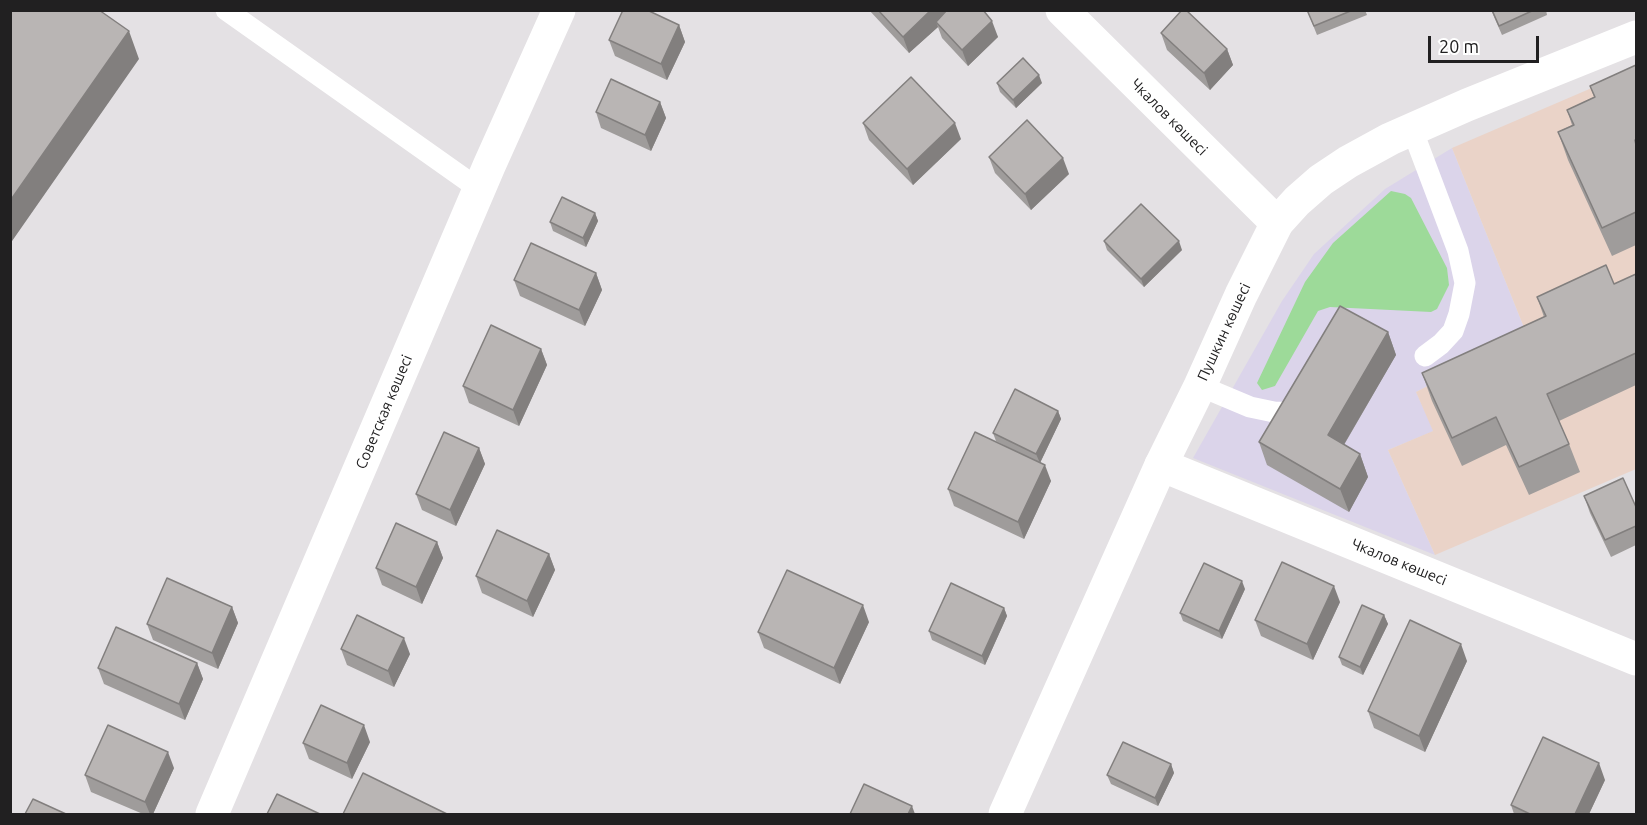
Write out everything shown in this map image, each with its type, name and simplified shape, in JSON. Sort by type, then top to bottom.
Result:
[{"type":"street","name":"Советская көшесі","points":[[212,814],[479,189],[559,10]]},
{"type":"street","name":"Чкалов көшесі","points":[[1062,10],[1277,223]]},
{"type":"street","name":"Пушкин көшесі","points":[[1005,814],[1161,465],[1277,223],[1321,180],[1369,150],[1467,105],[1636,37]]},
{"type":"street","name":"Чкалов көшесі","points":[[1161,465],[1636,659]]},
{"type":"lane","points":[[226,10],[479,189]]},
{"type":"lane","points":[[1412,129],[1458,251],[1465,283],[1453,331],[1425,356]]},
{"type":"lane","points":[[1200,386],[1250,407],[1274,412],[1309,412],[1325,409]]},
{"type":"shaded area","points":[[1636,69],[1636,469],[1435,555],[1388,450],[1433,431],[1416,392],[1527,335],[1452,148]]},
{"type":"shaded area","points":[[1452,148],[1527,335],[1416,392],[1434,431],[1388,450],[1435,555],[1193,458],[1282,301],[1314,254],[1385,189]]},
{"type":"green space","points":[[1391,191],[1411,198],[1447,268],[1449,285],[1437,309],[1431,312],[1330,307],[1318,311],[1275,386],[1262,390],[1257,383],[1305,282],[1333,243]]},
{"type":"building","points":[[10,10],[99,10],[129,31],[10,201]]},
{"type":"building","points":[[623,10],[647,10],[679,25],[661,64],[609,40]]},
{"type":"building","points":[[878,10],[931,10],[903,37]]},
{"type":"building","points":[[947,10],[983,10],[992,21],[962,50],[936,22]]},
{"type":"building","points":[[1182,10],[1186,10],[1227,49],[1204,73],[1161,33]]},
{"type":"building","points":[[1307,10],[1353,10],[1314,26]]},
{"type":"building","points":[[1492,10],[1534,10],[1499,26]]},
{"type":"building","points":[[1023,58],[1039,75],[1013,100],[997,83]]},
{"type":"building","points":[[1636,65],[1636,212],[1602,228],[1558,132],[1574,125],[1567,110],[1595,97],[1590,86]]},
{"type":"building","points":[[911,77],[955,123],[907,169],[863,123]]},
{"type":"building","points":[[611,79],[660,102],[645,135],[596,112]]},
{"type":"building","points":[[1027,120],[1063,158],[1025,194],[989,157]]},
{"type":"building","points":[[562,197],[595,213],[583,238],[550,222]]},
{"type":"building","points":[[1141,204],[1179,241],[1141,279],[1104,241]]},
{"type":"building","points":[[531,243],[596,273],[579,310],[514,280]]},
{"type":"building","points":[[1606,265],[1614,284],[1636,274],[1636,353],[1547,394],[1569,444],[1519,467],[1496,417],[1452,438],[1422,373],[1546,316],[1537,297]]},
{"type":"building","points":[[1340,306],[1388,332],[1328,435],[1360,454],[1340,489],[1259,442]]},
{"type":"building","points":[[491,325],[541,349],[513,410],[463,386]]},
{"type":"building","points":[[1015,389],[1058,411],[1036,454],[993,433]]},
{"type":"building","points":[[444,432],[479,448],[450,510],[416,494]]},
{"type":"building","points":[[975,432],[1045,465],[1018,522],[948,489]]},
{"type":"building","points":[[1623,478],[1636,507],[1636,526],[1605,540],[1584,496]]},
{"type":"building","points":[[396,523],[437,542],[416,587],[376,568]]},
{"type":"building","points":[[497,530],[549,554],[527,601],[476,576]]},
{"type":"building","points":[[1282,562],[1334,586],[1307,644],[1255,620]]},
{"type":"building","points":[[1204,563],[1242,581],[1219,631],[1180,613]]},
{"type":"building","points":[[787,570],[863,605],[834,668],[758,632]]},
{"type":"building","points":[[167,578],[232,607],[212,653],[147,624]]},
{"type":"building","points":[[951,583],[1004,608],[982,656],[929,631]]},
{"type":"building","points":[[1362,605],[1384,615],[1360,667],[1339,657]]},
{"type":"building","points":[[357,615],[404,638],[388,671],[341,649]]},
{"type":"building","points":[[1410,620],[1461,644],[1419,736],[1368,711]]},
{"type":"building","points":[[116,627],[197,663],[179,704],[98,668]]},
{"type":"building","points":[[321,705],[364,725],[347,763],[303,743]]},
{"type":"building","points":[[108,725],[168,752],[145,802],[85,775]]},
{"type":"building","points":[[1543,737],[1599,763],[1575,814],[1530,814],[1511,805]]},
{"type":"building","points":[[1123,742],[1171,764],[1155,798],[1107,775]]},
{"type":"building","points":[[363,773],[447,814],[343,814]]},
{"type":"building","points":[[864,784],[912,806],[908,814],[850,814]]},
{"type":"building","points":[[277,794],[320,814],[267,814]]},
{"type":"building","points":[[33,799],[66,814],[25,814]]}]
